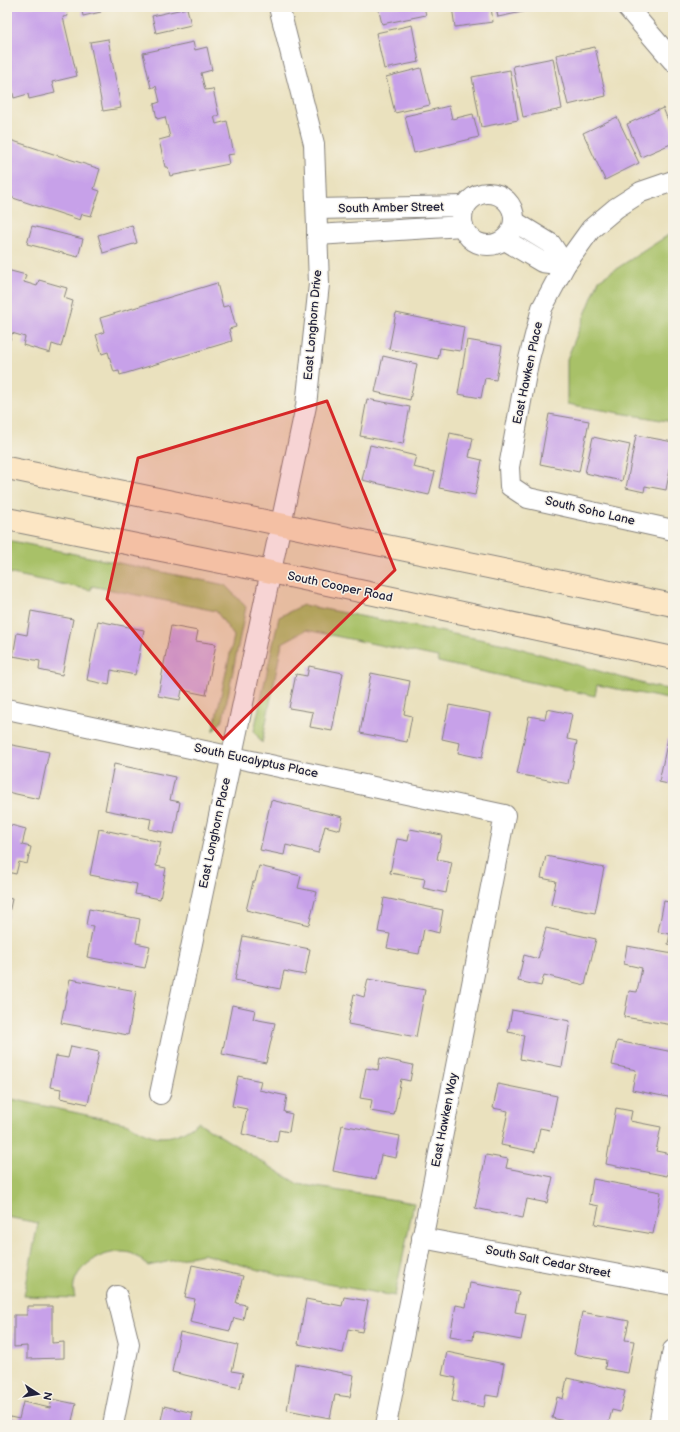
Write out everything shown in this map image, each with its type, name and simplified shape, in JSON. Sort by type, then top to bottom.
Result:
[{"type":"main road","points":[[7,468],[673,604]]},
{"type":"main road","name":"South Cooper Road","points":[[7,519],[271,572],[673,658]]},
{"type":"street","name":"East Longhorn Drive","points":[[271,572],[306,406],[319,284],[314,144],[279,7]]},
{"type":"street","points":[[627,7],[673,61]]},
{"type":"street","points":[[565,265],[591,229],[616,208],[641,192],[673,181]]},
{"type":"street","points":[[463,226],[467,236],[480,244],[496,244],[505,240],[512,232],[515,222],[514,212],[509,202],[501,196],[491,192],[481,193],[472,198],[465,206]]},
{"type":"street","name":"South Amber Street","points":[[317,209],[465,206],[462,216],[463,226],[317,236]]},
{"type":"street","points":[[515,222],[551,244],[565,265]]},
{"type":"street","points":[[505,240],[542,262],[565,265]]},
{"type":"street","name":"East Hawken Place","points":[[510,486],[508,467],[528,363],[542,308],[565,265]]},
{"type":"street","name":"South Soho Lane","points":[[510,486],[528,498],[673,530]]},
{"type":"street","name":"East Longhorn Place","points":[[160,1094],[271,572]]},
{"type":"street","name":"South Eucalyptus Place","points":[[7,709],[505,815]]},
{"type":"street","name":"East Hawken Way","points":[[386,1425],[505,815]]},
{"type":"street","name":"South Salt Cedar Street","points":[[422,1238],[673,1285]]},
{"type":"street","points":[[113,1425],[129,1344],[117,1296]]},
{"type":"street","points":[[659,1425],[673,1350]]},
{"type":"highlighted area","points":[[327,401],[395,570],[223,739],[107,599],[138,458]]},
{"type":"green space","points":[[673,232],[673,422],[567,404],[567,359],[599,280]]},
{"type":"green space","points":[[7,540],[225,585],[246,607],[223,720],[213,731],[234,636],[216,611],[92,586],[91,590],[7,573]]},
{"type":"green space","points":[[303,605],[505,644],[651,686],[673,690],[673,700],[597,685],[595,696],[438,662],[438,657],[306,630],[282,643],[262,743],[254,731],[279,617]]},
{"type":"green space","points":[[7,1098],[129,1124],[147,1134],[156,1136],[164,1137],[181,1133],[198,1122],[298,1184],[414,1203],[395,1296],[281,1276],[203,1254],[148,1266],[133,1254],[116,1252],[97,1258],[82,1269],[74,1285],[75,1298],[24,1296],[38,1223],[7,1217]]},
{"type":"building","points":[[7,7],[66,7],[68,16],[63,17],[77,76],[52,82],[55,93],[29,99],[28,94],[14,98],[7,68]]},
{"type":"building","points":[[81,7],[100,7],[101,12],[83,16]]},
{"type":"building","points":[[378,7],[424,7],[426,15],[382,24]]},
{"type":"building","points":[[452,7],[491,7],[493,22],[455,27]]},
{"type":"building","points":[[496,7],[537,7],[537,9],[498,17]]},
{"type":"building","points":[[187,8],[191,25],[156,33],[152,16]]},
{"type":"building","points":[[412,25],[419,62],[384,69],[376,33]]},
{"type":"building","points":[[108,39],[121,108],[103,111],[90,42]]},
{"type":"building","points":[[193,42],[195,50],[207,47],[212,70],[201,73],[205,90],[213,89],[219,116],[214,116],[216,124],[227,121],[234,154],[227,155],[229,164],[170,176],[168,167],[165,167],[159,140],[170,137],[165,117],[157,119],[154,104],[160,102],[156,86],[151,88],[143,53]]},
{"type":"building","points":[[595,47],[606,96],[568,105],[556,55]]},
{"type":"building","points":[[553,58],[562,109],[523,117],[513,66]]},
{"type":"building","points":[[421,68],[430,105],[395,113],[386,77]]},
{"type":"building","points":[[510,70],[518,120],[481,127],[472,77]]},
{"type":"building","points":[[449,106],[452,119],[473,114],[479,137],[414,153],[405,116]]},
{"type":"building","points":[[663,108],[673,132],[673,143],[641,157],[627,124]]},
{"type":"building","points":[[617,117],[639,163],[605,180],[583,133]]},
{"type":"building","points":[[7,139],[100,169],[94,189],[100,191],[91,216],[82,214],[80,220],[7,196]]},
{"type":"building","points":[[132,225],[137,243],[103,253],[98,235]]},
{"type":"building","points":[[32,226],[83,239],[78,257],[27,244]]},
{"type":"building","points":[[7,270],[26,275],[24,282],[37,286],[39,280],[67,288],[64,298],[73,301],[61,347],[52,344],[50,353],[23,345],[25,337],[12,333],[10,340],[7,339]]},
{"type":"building","points":[[217,283],[223,307],[230,305],[236,327],[229,329],[232,341],[120,375],[119,371],[114,372],[108,352],[102,354],[96,335],[104,332],[100,318]]},
{"type":"building","points":[[396,313],[464,327],[460,351],[440,348],[438,359],[389,349]]},
{"type":"building","points":[[467,340],[502,346],[496,380],[485,378],[481,398],[458,394]]},
{"type":"building","points":[[383,356],[417,364],[410,400],[375,392]]},
{"type":"building","points":[[367,399],[410,407],[403,444],[360,436]]},
{"type":"building","points":[[549,414],[589,421],[579,472],[540,464]]},
{"type":"building","points":[[450,433],[473,438],[469,457],[482,460],[475,495],[439,488]]},
{"type":"building","points":[[636,435],[673,442],[673,453],[666,490],[645,486],[644,492],[626,488]]},
{"type":"building","points":[[593,437],[630,445],[622,481],[585,473]]},
{"type":"building","points":[[370,445],[416,456],[413,467],[435,472],[429,495],[362,480]]},
{"type":"building","points":[[31,611],[73,619],[62,675],[39,670],[40,661],[13,656],[17,633],[27,635]]},
{"type":"building","points":[[98,621],[144,630],[135,675],[111,670],[109,685],[87,680]]},
{"type":"building","points":[[171,626],[198,631],[196,641],[216,644],[206,695],[182,690],[180,700],[158,696]]},
{"type":"building","points":[[309,666],[343,673],[332,731],[310,727],[313,712],[289,708],[296,674],[307,676]]},
{"type":"building","points":[[371,673],[410,681],[404,714],[412,716],[407,742],[360,733]]},
{"type":"building","points":[[449,705],[491,713],[482,758],[458,753],[460,743],[442,739]]},
{"type":"building","points":[[547,709],[572,714],[567,739],[577,741],[569,784],[517,774],[529,716],[545,719]]},
{"type":"building","points":[[668,739],[673,740],[673,785],[659,782]]},
{"type":"building","points":[[7,744],[49,752],[39,799],[7,792]]},
{"type":"building","points":[[114,764],[175,777],[170,800],[180,802],[174,834],[149,829],[151,819],[105,810]]},
{"type":"building","points":[[271,800],[343,817],[340,830],[325,826],[318,853],[286,845],[284,855],[260,850]]},
{"type":"building","points":[[7,824],[26,829],[22,845],[31,847],[27,864],[19,862],[16,874],[7,872]]},
{"type":"building","points":[[99,829],[161,842],[156,866],[166,868],[160,899],[135,894],[137,884],[90,875]]},
{"type":"building","points":[[410,829],[442,835],[437,859],[452,862],[446,893],[423,888],[425,879],[390,873],[397,839],[408,841]]},
{"type":"building","points":[[546,856],[604,868],[595,913],[551,905],[556,881],[541,878]]},
{"type":"building","points":[[259,866],[301,876],[298,888],[317,892],[309,925],[246,910],[253,882],[255,882]]},
{"type":"building","points":[[7,898],[12,899],[8,918],[7,918]]},
{"type":"building","points":[[384,898],[443,910],[439,933],[424,929],[419,954],[387,948],[390,934],[378,932]]},
{"type":"building","points":[[664,901],[673,903],[673,945],[668,944],[670,934],[658,932]]},
{"type":"building","points":[[89,909],[140,919],[136,943],[150,946],[145,968],[87,957],[93,926],[86,925]]},
{"type":"building","points":[[546,928],[596,939],[585,985],[544,975],[541,986],[518,981],[524,955],[538,959]]},
{"type":"building","points":[[243,936],[310,949],[305,975],[284,971],[280,989],[235,980]]},
{"type":"building","points":[[627,946],[673,954],[673,1025],[624,1017],[629,991],[637,992],[642,968],[624,964]]},
{"type":"building","points":[[70,979],[136,991],[128,1035],[61,1023]]},
{"type":"building","points":[[368,979],[425,990],[416,1037],[348,1024],[354,994],[364,997]]},
{"type":"building","points":[[232,1005],[255,1010],[253,1019],[275,1023],[266,1063],[222,1054]]},
{"type":"building","points":[[512,1010],[570,1021],[562,1067],[520,1059],[524,1035],[508,1032]]},
{"type":"building","points":[[617,1041],[673,1052],[673,1098],[632,1090],[636,1070],[612,1065]]},
{"type":"building","points":[[71,1046],[99,1052],[88,1104],[60,1098],[61,1089],[50,1087],[56,1056],[68,1058]]},
{"type":"building","points":[[380,1058],[413,1065],[410,1081],[401,1079],[394,1115],[370,1111],[372,1100],[360,1098],[366,1068],[378,1070]]},
{"type":"building","points":[[238,1076],[261,1081],[259,1090],[287,1096],[284,1112],[292,1114],[289,1132],[279,1130],[277,1142],[242,1134],[247,1109],[232,1106]]},
{"type":"building","points":[[498,1084],[557,1096],[550,1130],[540,1128],[535,1152],[501,1145],[508,1111],[493,1108]]},
{"type":"building","points":[[616,1108],[632,1111],[630,1121],[661,1127],[656,1151],[671,1154],[667,1176],[606,1164]]},
{"type":"building","points":[[342,1125],[400,1136],[396,1158],[381,1155],[376,1179],[333,1171]]},
{"type":"building","points":[[486,1155],[508,1159],[506,1168],[553,1177],[547,1203],[527,1199],[523,1218],[475,1208]]},
{"type":"building","points":[[593,1179],[661,1192],[653,1234],[595,1224],[599,1206],[589,1204]]},
{"type":"building","points":[[192,1265],[243,1276],[236,1303],[246,1305],[243,1320],[234,1318],[230,1331],[190,1322],[195,1299],[185,1297]]},
{"type":"building","points":[[470,1283],[519,1292],[515,1312],[526,1314],[521,1340],[474,1331],[473,1340],[450,1336],[456,1305],[466,1307]]},
{"type":"building","points":[[344,1297],[368,1301],[362,1332],[348,1329],[343,1353],[298,1344],[306,1299],[342,1306]]},
{"type":"building","points":[[27,1306],[52,1306],[52,1343],[64,1342],[64,1358],[27,1359],[27,1346],[14,1347],[14,1315],[27,1315]]},
{"type":"building","points":[[582,1312],[629,1321],[625,1340],[634,1341],[628,1373],[605,1369],[606,1360],[574,1354]]},
{"type":"building","points":[[180,1332],[238,1345],[232,1371],[243,1373],[240,1388],[172,1372]]},
{"type":"building","points":[[447,1352],[504,1364],[498,1397],[486,1395],[484,1407],[452,1401],[456,1378],[442,1375]]},
{"type":"building","points":[[295,1364],[354,1375],[350,1397],[335,1395],[330,1418],[287,1410]]},
{"type":"building","points":[[567,1378],[625,1391],[620,1412],[612,1410],[608,1425],[582,1425],[552,1418],[557,1397],[563,1399]]},
{"type":"building","points":[[52,1399],[76,1404],[71,1425],[8,1425],[10,1417],[19,1419],[23,1402],[50,1408]]},
{"type":"building","points":[[164,1406],[193,1413],[191,1422],[200,1425],[160,1425]]}]
